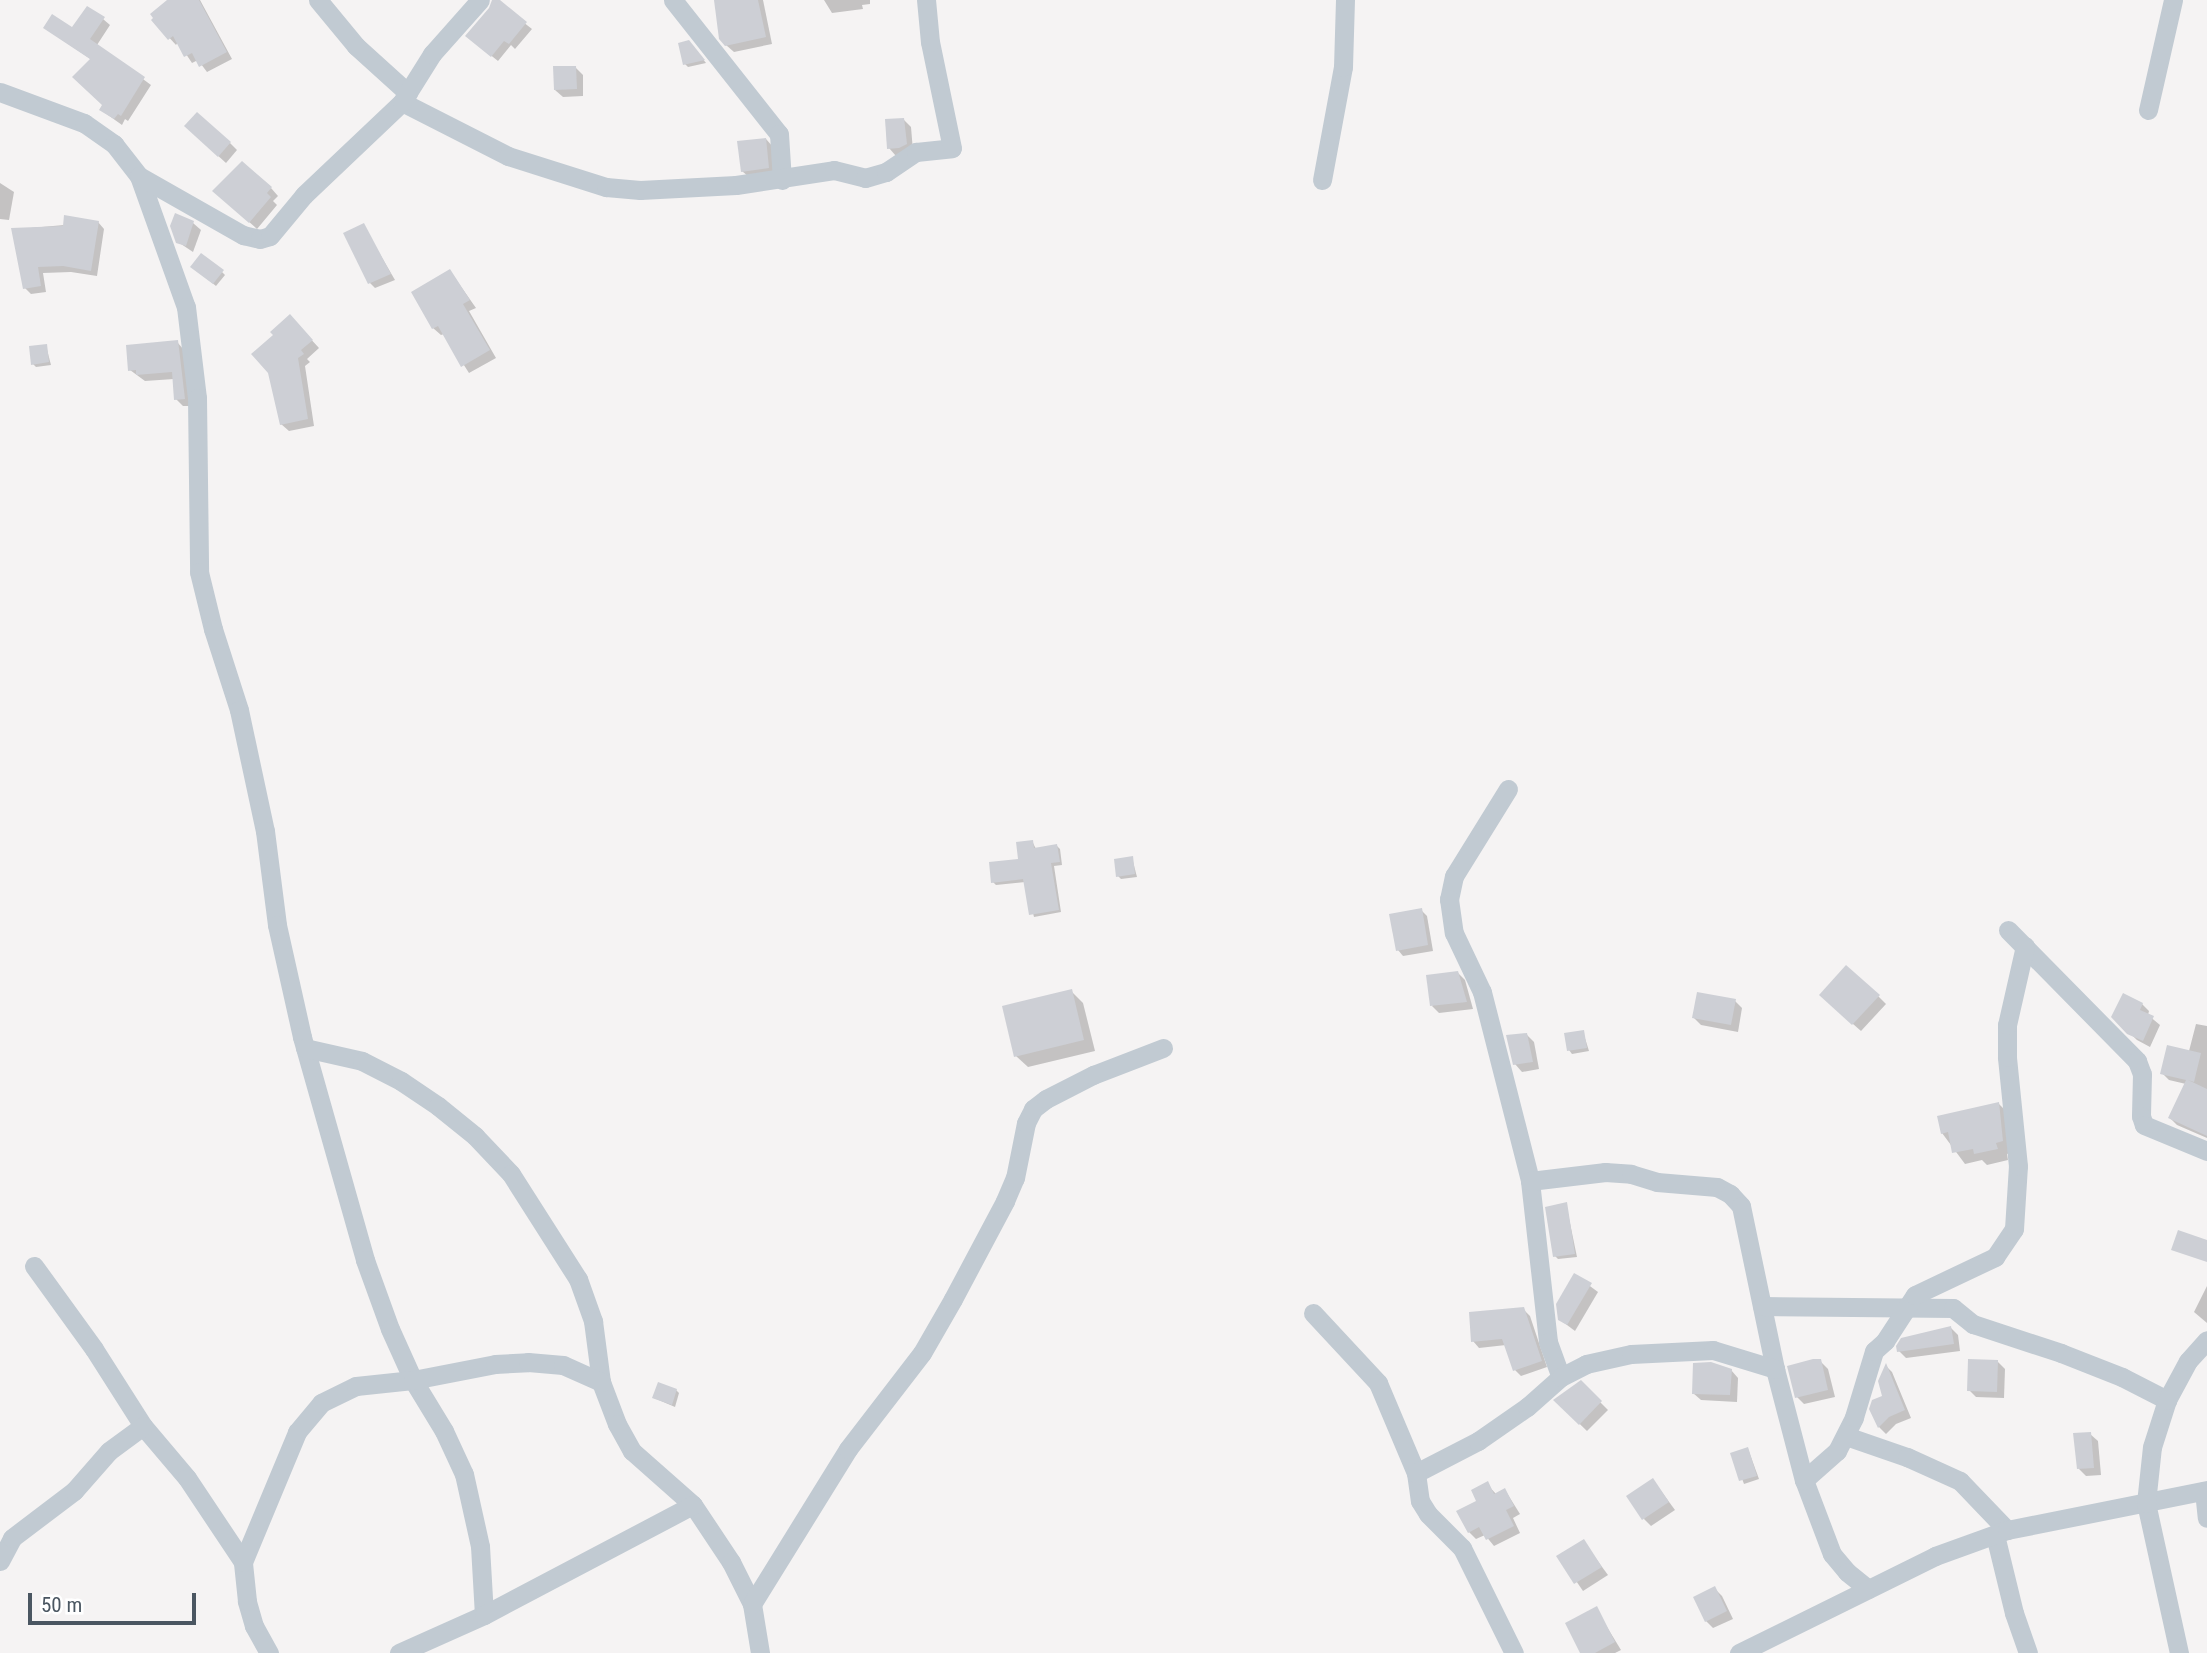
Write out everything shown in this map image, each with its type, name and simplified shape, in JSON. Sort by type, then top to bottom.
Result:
[{"type":"street","points":[[318,0],[356,46],[405,98],[508,156],[606,187],[640,190],[782,180],[834,170],[865,178],[886,172],[916,152],[952,148],[930,42],[926,0]]},
{"type":"street","points":[[139,176],[243,235],[267,238],[304,195],[405,98],[432,54],[480,0]]},
{"type":"street","points":[[673,0],[779,134],[782,180]]},
{"type":"street","points":[[1322,180],[1343,67],[1345,0]]},
{"type":"street","points":[[2148,110],[2173,0]]},
{"type":"street","points":[[0,92],[84,123],[114,144],[139,176],[186,307],[197,398],[200,572],[213,629],[242,724],[265,831],[277,925],[305,1048],[365,1260],[413,1380],[444,1431],[467,1483],[480,1546],[484,1615]]},
{"type":"street","points":[[1508,789],[1454,876],[1450,899],[1454,933],[1482,992],[1530,1181],[1548,1342],[1561,1377]]},
{"type":"street","points":[[2008,930],[2137,1061],[2142,1074],[2141,1116],[2144,1125],[2207,1151]]},
{"type":"street","points":[[1804,1480],[1837,1451],[1846,1436],[1874,1351],[1915,1295],[1995,1257],[2008,1243],[2014,1229],[2018,1167],[2007,1057],[2007,1025],[2025,946]]},
{"type":"street","points":[[305,1048],[362,1061],[401,1081],[438,1106],[511,1174],[578,1279],[593,1321],[601,1382],[617,1424],[632,1451],[693,1505],[731,1562],[752,1604],[760,1653]]},
{"type":"street","points":[[752,1604],[848,1449],[922,1353],[947,1310],[1015,1178],[1027,1123],[1033,1109],[1046,1098],[1093,1074],[1163,1048]]},
{"type":"street","points":[[1530,1181],[1618,1173],[1723,1190],[1741,1206],[1775,1369],[1804,1480],[1832,1554],[1847,1572],[1868,1589]]},
{"type":"street","points":[[34,1266],[94,1349],[143,1426],[187,1478],[243,1562],[247,1601],[254,1626],[268,1653]]},
{"type":"street","points":[[1762,1306],[1906,1310],[1953,1308],[1973,1324],[2061,1353],[2122,1377],[2167,1399]]},
{"type":"street","points":[[1313,1313],[1378,1382],[1416,1473],[1424,1508],[1462,1548],[1514,1653]]},
{"type":"street","points":[[2179,1653],[2146,1503],[2152,1447],[2167,1399],[2188,1362],[2207,1340]]},
{"type":"street","points":[[1416,1473],[1478,1441],[1527,1407],[1561,1377],[1586,1364],[1631,1354],[1713,1350],[1775,1369]]},
{"type":"street","points":[[243,1562],[297,1432],[321,1403],[356,1386],[413,1380],[495,1364],[528,1362],[563,1365],[601,1382]]},
{"type":"street","points":[[0,1561],[12,1538],[74,1491],[109,1451],[143,1426]]},
{"type":"street","points":[[1846,1436],[1907,1457],[1960,1481],[2001,1533],[2014,1613],[2028,1653]]},
{"type":"street","points":[[1739,1653],[1935,1556],[2001,1533],[2205,1490],[2207,1518]]},
{"type":"street","points":[[399,1653],[484,1615],[693,1505]]},
{"type":"building","points":[[167,0],[199,0],[227,52],[199,67],[192,53],[184,57],[173,36],[168,40],[151,20],[153,18],[150,14]]},
{"type":"building","points":[[492,0],[500,0],[527,22],[509,44],[504,41],[491,57],[465,36],[489,8]]},
{"type":"building","points":[[714,0],[758,0],[766,37],[725,46],[719,39]]},
{"type":"building","points":[[87,6],[105,17],[90,39],[145,77],[121,116],[118,114],[114,119],[99,110],[102,105],[72,77],[90,59],[43,28],[52,14],[72,27]]},
{"type":"building","points":[[689,40],[705,60],[683,65],[678,43]]},
{"type":"building","points":[[553,66],[576,66],[577,89],[554,90]]},
{"type":"building","points":[[197,112],[231,142],[218,157],[184,126]]},
{"type":"building","points":[[904,118],[907,144],[887,149],[885,119]]},
{"type":"building","points":[[766,138],[769,168],[741,172],[737,141]]},
{"type":"building","points":[[242,161],[272,187],[267,193],[271,197],[249,223],[212,191]]},
{"type":"building","points":[[175,213],[194,221],[186,246],[176,243],[170,226]]},
{"type":"building","points":[[64,215],[99,221],[91,271],[63,266],[38,267],[41,286],[23,289],[11,228],[63,226]]},
{"type":"building","points":[[364,223],[391,274],[368,284],[343,233]]},
{"type":"building","points":[[201,253],[224,270],[213,284],[190,267]]},
{"type":"building","points":[[450,269],[470,300],[463,304],[490,350],[461,367],[438,326],[432,329],[411,292]]},
{"type":"building","points":[[290,314],[313,340],[301,350],[304,354],[298,358],[308,419],[280,425],[268,373],[251,354],[273,335],[270,332]]},
{"type":"building","points":[[178,340],[185,399],[174,400],[172,372],[136,375],[136,370],[128,371],[126,345]]},
{"type":"building","points":[[47,344],[49,362],[31,365],[29,346]]},
{"type":"building","points":[[1033,840],[1034,848],[1057,844],[1060,862],[1051,863],[1059,910],[1029,915],[1023,879],[991,883],[989,862],[1018,859],[1016,842]]},
{"type":"building","points":[[1133,856],[1135,874],[1116,877],[1114,859]]},
{"type":"building","points":[[1422,908],[1428,945],[1396,951],[1389,914]]},
{"type":"building","points":[[1846,965],[1880,995],[1852,1025],[1819,995]]},
{"type":"building","points":[[1458,971],[1467,1002],[1430,1006],[1426,975]]},
{"type":"building","points":[[1072,989],[1084,1040],[1014,1057],[1002,1006]]},
{"type":"building","points":[[1697,992],[1736,999],[1731,1025],[1692,1018]]},
{"type":"building","points":[[2123,993],[2143,1003],[2140,1010],[2154,1016],[2143,1041],[2127,1034],[2111,1017]]},
{"type":"building","points":[[1584,1030],[1587,1048],[1567,1051],[1564,1033]]},
{"type":"building","points":[[1527,1033],[1533,1062],[1513,1065],[1506,1035]]},
{"type":"building","points":[[2167,1045],[2201,1053],[2194,1082],[2188,1080],[2207,1089],[2207,1136],[2168,1118],[2186,1080],[2160,1074]]},
{"type":"building","points":[[1999,1102],[2003,1141],[1996,1143],[1998,1149],[1974,1154],[1973,1149],[1952,1153],[1948,1132],[1941,1134],[1937,1116]]},
{"type":"building","points":[[1567,1202],[1575,1254],[1553,1257],[1545,1207]]},
{"type":"building","points":[[2178,1230],[2207,1240],[2207,1262],[2171,1250]]},
{"type":"building","points":[[1574,1273],[1592,1283],[1567,1325],[1558,1320],[1556,1304]]},
{"type":"building","points":[[1524,1307],[1542,1361],[1513,1371],[1502,1339],[1471,1342],[1469,1312]]},
{"type":"building","points":[[1951,1326],[1954,1344],[1897,1352],[1896,1346],[1901,1338]]},
{"type":"building","points":[[1821,1359],[1828,1390],[1795,1398],[1787,1366]]},
{"type":"building","points":[[1968,1359],[1998,1360],[1997,1392],[1967,1391]]},
{"type":"building","points":[[1711,1362],[1732,1369],[1730,1395],[1692,1394],[1693,1363]]},
{"type":"building","points":[[1886,1363],[1905,1410],[1889,1417],[1878,1428],[1869,1409],[1872,1400],[1882,1396],[1878,1381]]},
{"type":"building","points":[[1581,1380],[1602,1401],[1579,1425],[1553,1400]]},
{"type":"building","points":[[658,1382],[677,1389],[672,1405],[652,1398]]},
{"type":"building","points":[[2091,1432],[2094,1468],[2077,1469],[2073,1433]]},
{"type":"building","points":[[1748,1447],[1757,1476],[1739,1481],[1730,1453]]},
{"type":"building","points":[[1653,1478],[1669,1502],[1642,1520],[1626,1496]]},
{"type":"building","points":[[1488,1481],[1494,1494],[1505,1488],[1514,1506],[1506,1510],[1514,1526],[1486,1540],[1479,1527],[1468,1533],[1456,1511],[1476,1501],[1471,1490]]},
{"type":"building","points":[[1584,1539],[1602,1567],[1574,1584],[1556,1556]]},
{"type":"building","points":[[1715,1586],[1727,1611],[1705,1622],[1693,1597]]},
{"type":"building","points":[[1597,1606],[1615,1642],[1595,1653],[1580,1653],[1565,1623]]}]
